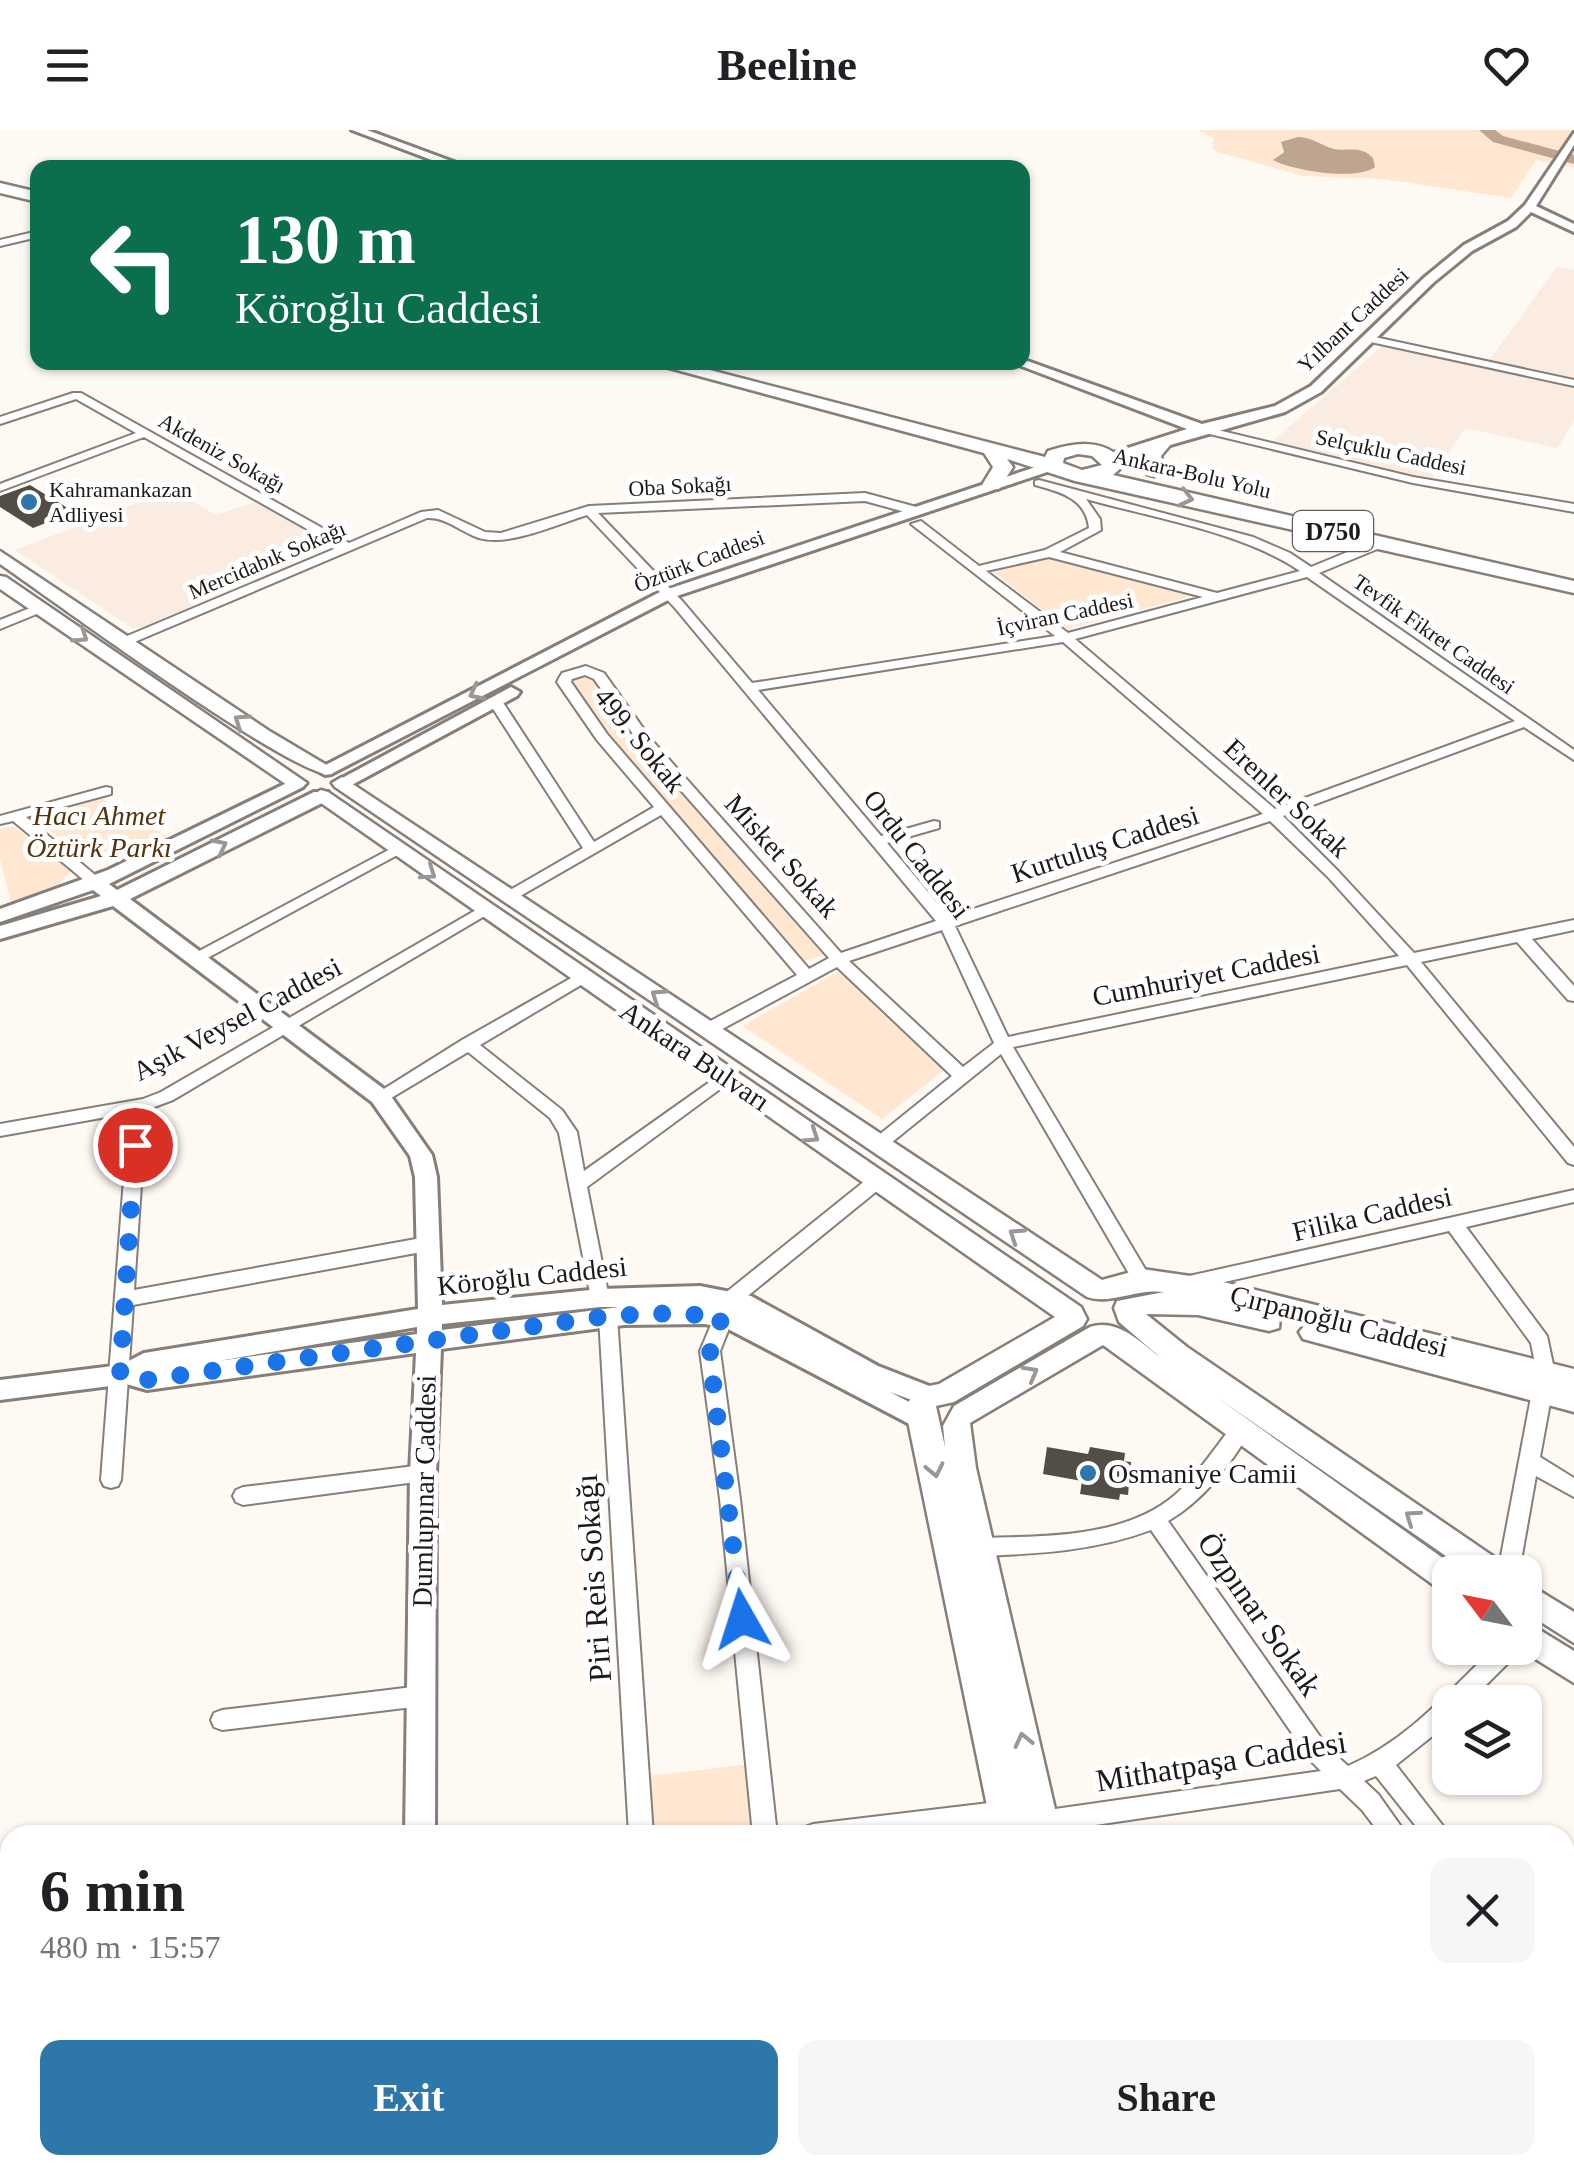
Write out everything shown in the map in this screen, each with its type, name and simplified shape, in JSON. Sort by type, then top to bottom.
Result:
[{"type":"highway","points":[[0,188],[30,195]]},
{"type":"highway","points":[[0,198],[30,206]]},
{"type":"highway","points":[[687,370],[1058,468],[1055,455],[1096,454],[1109,470],[1091,476]]},
{"type":"highway","name":"Ankara-Bolu Yolu","points":[[742,370],[1574,572]]},
{"type":"highway","points":[[1154,470],[1150,454],[1161,444]]},
{"type":"highway","points":[[990,448],[1003,466],[992,485]]},
{"type":"highway","name":"Ankara-Bolu Yolu","points":[[1058,468],[1574,587]]},
{"type":"main road","name":"Ankara Bulvarı","points":[[0,556],[264,736],[334,776],[708,1030],[1100,1290],[1118,1297],[1116,1323]]},
{"type":"main road","name":"Ankara Bulvarı","points":[[0,581],[297,783],[300,792],[321,796],[1072,1317],[1086,1331],[1116,1323],[1177,1356],[1467,1555]]},
{"type":"main road","points":[[297,783],[307,774],[334,776],[337,790],[321,796]]},
{"type":"main road","name":"Çırpanoğlu Caddesi","points":[[1100,1290],[1142,1279],[1183,1284],[1544,1383],[1574,1401]]},
{"type":"main road","points":[[940,1413],[1072,1317],[1074,1299],[1100,1290]]},
{"type":"main road","name":"Çırpanoğlu Caddesi","points":[[1116,1323],[1154,1300],[1179,1300],[1544,1383],[1574,1380]]},
{"type":"main road","name":"Ankara Bulvarı","points":[[1116,1323],[1242,1428],[1432,1567]]},
{"type":"main road","points":[[940,1413],[1116,1323]]},
{"type":"main road","points":[[940,1413],[961,1468],[1041,1825]]},
{"type":"main road","points":[[940,1413],[1008,1824]]},
{"type":"main road","points":[[1542,1607],[1574,1629]]},
{"type":"main road","points":[[1542,1647],[1574,1669]]},
{"type":"street","points":[[357,130],[442,160]]},
{"type":"street","name":"Yılbant Caddesi","points":[[1096,454],[1172,426],[1195,427],[1280,409],[1316,389],[1429,280],[1468,248],[1512,224],[1529,207],[1574,136]]},
{"type":"street","points":[[1529,207],[1574,228]]},
{"type":"street","points":[[0,243],[30,236]]},
{"type":"street","points":[[1370,339],[1574,383]]},
{"type":"street","points":[[1030,367],[1195,427]]},
{"type":"street","name":"Akdeniz Sokağı","points":[[0,421],[77,395],[348,546]]},
{"type":"street","name":"Yılbant Caddesi","points":[[1096,454],[1161,444],[1195,427]]},
{"type":"street","name":"Selçuklu Caddesi","points":[[1195,427],[1408,478],[1574,508]]},
{"type":"street","points":[[0,488],[145,433]]},
{"type":"street","name":"Öztürk Caddesi","points":[[334,776],[674,600],[916,518],[1039,483],[1058,468]]},
{"type":"street","name":"Öztürk Caddesi","points":[[916,518],[992,485],[1058,468]]},
{"type":"street","name":"Tevfik Fikret Caddesi","points":[[1039,483],[1248,540],[1286,556],[1574,756]]},
{"type":"street","points":[[980,569],[1049,553],[1095,530],[1094,519],[1077,495]]},
{"type":"street","name":"Oba Sokağı","points":[[426,515],[438,514],[482,535],[502,537],[589,510],[865,497],[916,518]]},
{"type":"street","name":"Ordu Caddesi","points":[[589,510],[674,600],[946,923],[1003,1044],[1142,1279]]},
{"type":"street","name":"Mercidabık Sokağı","points":[[126,642],[426,515]]},
{"type":"street","name":"Erenler Sokak","points":[[916,518],[1066,638],[1273,815],[1412,961],[1574,1159]]},
{"type":"street","name":"İçviran Caddesi","points":[[746,688],[1066,638],[1310,572],[1383,542]]},
{"type":"street","points":[[1049,553],[1222,598]]},
{"type":"street","name":"Öztürk Caddesi","points":[[334,776],[495,701],[674,600]]},
{"type":"street","points":[[0,625],[40,608]]},
{"type":"street","name":"Misket Sokak","points":[[574,672],[590,670],[599,676],[645,741],[838,960],[962,1076]]},
{"type":"street","name":"499. Sokak","points":[[574,672],[564,680],[568,691],[662,809],[807,977]]},
{"type":"street","points":[[495,701],[591,849]]},
{"type":"street","name":"Kurtuluş Caddesi","points":[[708,1030],[838,960],[1273,815],[1526,722]]},
{"type":"street","points":[[0,916],[105,891],[172,849],[297,783]]},
{"type":"street","points":[[0,820],[106,791]]},
{"type":"street","points":[[0,933],[321,796]]},
{"type":"street","points":[[510,896],[662,809]]},
{"type":"street","points":[[17,817],[105,891]]},
{"type":"street","points":[[879,841],[934,825]]},
{"type":"street","points":[[194,958],[396,850]]},
{"type":"street","name":"Dumlupınar Caddesi","points":[[105,891],[380,1098],[421,1155],[426,1178],[428,1328],[420,1825]]},
{"type":"street","name":"Aşık Veysel Caddesi","points":[[0,1130],[138,1105],[167,1096],[483,910]]},
{"type":"street","name":"Cumhuriyet Caddesi","points":[[880,1143],[1003,1044],[1574,925]]},
{"type":"street","points":[[1521,936],[1574,996]]},
{"type":"street","points":[[380,1098],[580,978]]},
{"type":"street","name":"Piri Reis Sokağı","points":[[468,1044],[556,1114],[568,1132],[580,1184],[604,1307],[640,1825]]},
{"type":"street","points":[[580,1184],[727,1078]]},
{"type":"street","points":[[111,1480],[123,1375],[138,1105]]},
{"type":"street","points":[[764,1825],[730,1499],[710,1350],[726,1308],[877,1181]]},
{"type":"street","name":"Filika Caddesi","points":[[1183,1284],[1574,1196]]},
{"type":"street","points":[[1453,1223],[1540,1341],[1544,1383],[1512,1555]]},
{"type":"street","points":[[126,1299],[427,1244]]},
{"type":"street","name":"Köroğlu Caddesi","points":[[0,1390],[123,1375],[146,1380],[428,1328],[604,1307],[674,1313],[726,1308],[940,1413]]},
{"type":"street","points":[[979,1547],[1062,1542],[1098,1536],[1154,1518],[1188,1494],[1242,1428]]},
{"type":"street","points":[[1532,1462],[1574,1489]]},
{"type":"street","points":[[243,1496],[423,1473]]},
{"type":"street","name":"Özpınar Sokak","points":[[1154,1518],[1320,1755],[1385,1825]]},
{"type":"street","name":"Mithatpaşa Caddesi","points":[[1472,1685],[1491,1665]]},
{"type":"street","points":[[222,1720],[421,1696]]},
{"type":"street","name":"Mithatpaşa Caddesi","points":[[1060,1825],[1345,1778],[1380,1764],[1432,1726]]},
{"type":"street","points":[[1380,1764],[1430,1825]]},
{"type":"shaded area","points":[[1298,137],[1337,149],[1363,151],[1373,158],[1375,167],[1354,173],[1325,173],[1273,160],[1284,152],[1281,142]]},
{"type":"shaded area","points":[[1557,267],[1574,270],[1574,422],[1557,448],[1465,428],[1429,483],[1269,444],[1387,342],[1489,360]]},
{"type":"shaded area","points":[[174,489],[215,515],[256,502],[332,546],[145,627],[132,628],[15,550]]},
{"type":"green space","points":[[1198,130],[1574,130],[1574,168],[1536,160],[1511,198],[1383,179],[1303,176],[1218,152],[1212,148],[1214,138]],"holes":[[[1284,149],[1338,149],[1306,170],[1284,166],[1276,157]]]},
{"type":"green space","points":[[1047,557],[1195,595],[1067,629],[992,571]]},
{"type":"green space","points":[[583,674],[596,678],[827,954],[801,962],[671,815],[568,682]]},
{"type":"green space","name":"Hacı Ahmet Öztürk Parkı","points":[[101,798],[173,840],[135,861],[91,862],[36,820]]},
{"type":"green space","points":[[13,826],[71,871],[49,895],[12,906],[0,859],[0,829]]},
{"type":"green space","points":[[839,971],[944,1070],[882,1119],[742,1026]]},
{"type":"green space","points":[[751,1764],[758,1825],[651,1825],[647,1776]]},
{"type":"building","name":"Kahramankazan Adliyesi","points":[[30,485],[74,512],[33,528],[0,507],[0,496]]},
{"type":"building","name":"Osmaniye Camii","points":[[1047,1447],[1088,1454],[1090,1447],[1125,1453],[1124,1461],[1131,1462],[1128,1495],[1120,1494],[1119,1500],[1080,1494],[1082,1481],[1043,1474]]},
{"type":"waterway","points":[[1486,130],[1498,139],[1574,160]]},
{"type":"place","name":"Kahramankazan Adliyesi","points":[[29,502]]},
{"type":"place","name":"Osmaniye Camii","points":[[1088,1473]]},
{"type":"route","points":[[135,1145],[120,1375],[146,1380],[608,1316],[674,1313],[722,1317],[710,1350],[742,1619]]}]
